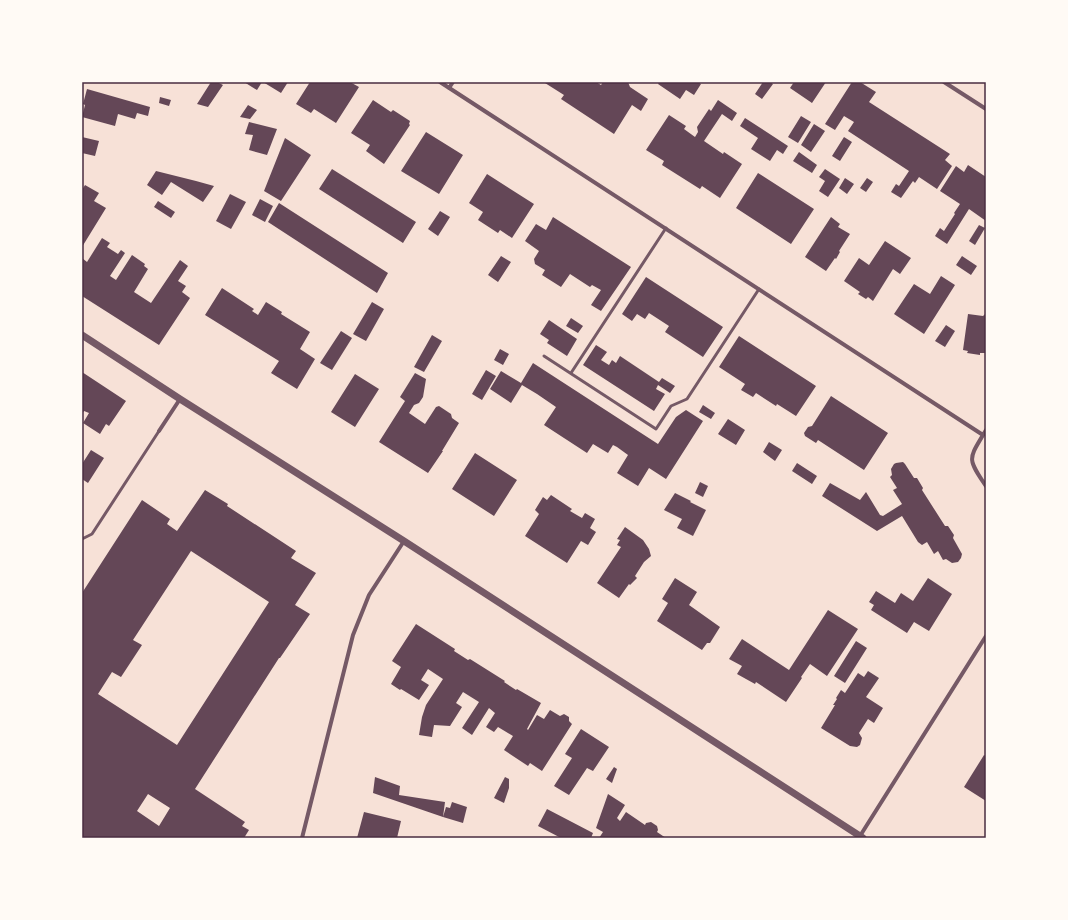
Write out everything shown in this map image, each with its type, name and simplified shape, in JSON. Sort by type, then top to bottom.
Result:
[{"type":"street","points":[[440,82],[983,435]]},
{"type":"street","points":[[450,88],[453,82]]},
{"type":"street","points":[[944,82],[986,109]]},
{"type":"street","points":[[82,335],[180,399],[404,540],[861,837],[986,636]]},
{"type":"street","points":[[159,431],[180,399]]},
{"type":"street","points":[[986,430],[973,453],[972,461],[974,468],[986,486]]},
{"type":"street","points":[[302,838],[353,635],[369,595],[404,540]]},
{"type":"lane","points":[[571,373],[666,228]]},
{"type":"lane","points":[[544,356],[656,429],[671,406],[688,399],[759,289]]},
{"type":"lane","points":[[82,538],[92,534],[159,431]]},
{"type":"building","points":[[211,82],[217,82],[223,85],[208,107],[197,104]]},
{"type":"building","points":[[244,82],[262,82],[257,90]]},
{"type":"building","points":[[263,82],[288,82],[281,93]]},
{"type":"building","points":[[310,82],[350,82],[359,87],[336,123],[314,109],[311,113],[296,104]]},
{"type":"building","points":[[596,82],[601,85],[603,82],[628,82],[630,87],[648,99],[641,111],[632,105],[614,134],[561,99],[564,95],[545,83]]},
{"type":"building","points":[[659,82],[698,82],[701,84],[694,95],[686,90],[680,99],[658,84]]},
{"type":"building","points":[[763,82],[770,82],[773,84],[762,99],[755,94]]},
{"type":"building","points":[[794,82],[826,82],[812,103],[790,88]]},
{"type":"building","points":[[852,82],[860,82],[876,92],[869,102],[950,154],[945,160],[952,166],[937,189],[919,177],[915,183],[913,181],[901,198],[891,192],[896,184],[899,186],[909,171],[848,131],[854,122],[844,116],[835,130],[825,124]]},
{"type":"building","points":[[87,89],[150,107],[148,116],[137,113],[135,119],[118,114],[115,126],[82,117],[85,105],[83,104]]},
{"type":"building","points":[[160,97],[171,100],[169,106],[159,103]]},
{"type":"building","points":[[373,100],[391,112],[393,110],[410,121],[410,125],[384,164],[366,151],[370,145],[351,133]]},
{"type":"building","points":[[718,100],[737,113],[732,121],[722,114],[704,141],[723,154],[724,152],[742,164],[720,198],[702,186],[700,189],[662,165],[664,161],[646,150],[669,115],[686,126],[684,129],[695,137],[698,132],[697,127],[709,109],[711,111]]},
{"type":"building","points":[[248,105],[257,110],[250,119],[240,117]]},
{"type":"building","points":[[801,116],[811,122],[798,143],[788,137]]},
{"type":"building","points":[[745,118],[788,146],[783,154],[777,150],[770,161],[751,149],[758,138],[740,126]]},
{"type":"building","points":[[249,122],[277,129],[267,155],[249,150],[253,135],[245,134]]},
{"type":"building","points":[[814,124],[825,131],[811,152],[801,145]]},
{"type":"building","points":[[426,132],[463,155],[439,194],[401,171]]},
{"type":"building","points":[[82,137],[99,141],[95,156],[82,153]]},
{"type":"building","points":[[844,137],[852,142],[840,161],[832,156]]},
{"type":"building","points":[[285,138],[311,155],[281,201],[264,191]]},
{"type":"building","points":[[799,152],[817,165],[812,173],[793,161]]},
{"type":"building","points":[[968,165],[986,177],[986,221],[969,209],[947,244],[935,236],[940,228],[944,231],[960,204],[940,191],[956,166],[964,172]]},
{"type":"building","points":[[332,169],[416,222],[403,243],[319,189]]},
{"type":"building","points":[[825,169],[840,179],[828,197],[819,191],[825,181],[819,177]]},
{"type":"building","points":[[156,171],[214,186],[203,202],[171,182],[162,195],[147,185]]},
{"type":"building","points":[[758,173],[814,209],[791,244],[736,208]]},
{"type":"building","points":[[487,174],[534,204],[512,238],[500,230],[498,233],[478,220],[483,212],[469,203]]},
{"type":"building","points":[[845,178],[854,184],[847,194],[839,188]]},
{"type":"building","points":[[867,178],[873,182],[866,192],[860,188]]},
{"type":"building","points":[[85,185],[99,193],[94,201],[106,208],[82,247],[82,190]]},
{"type":"building","points":[[230,194],[246,202],[231,229],[216,221]]},
{"type":"building","points":[[260,199],[273,206],[265,222],[252,215]]},
{"type":"building","points":[[158,201],[175,212],[171,218],[154,207]]},
{"type":"building","points":[[279,203],[388,273],[377,293],[268,222]]},
{"type":"building","points":[[440,211],[450,217],[438,236],[428,229]]},
{"type":"building","points":[[553,217],[631,267],[601,311],[591,305],[601,290],[592,285],[590,287],[570,274],[561,287],[542,275],[545,270],[535,264],[534,259],[539,251],[525,241],[536,224],[546,230]]},
{"type":"building","points":[[831,217],[840,224],[838,227],[850,234],[839,251],[840,252],[836,259],[835,258],[826,271],[805,257]]},
{"type":"building","points":[[979,225],[985,228],[975,245],[969,241]]},
{"type":"building","points":[[102,238],[110,243],[107,247],[118,254],[121,250],[125,253],[110,276],[116,280],[132,255],[145,264],[144,266],[148,269],[134,292],[151,303],[180,260],[188,266],[178,281],[186,286],[182,292],[190,298],[159,345],[82,296],[82,258],[87,262]]},
{"type":"building","points":[[885,241],[911,258],[900,274],[893,269],[873,301],[868,297],[866,299],[858,294],[860,292],[844,281],[859,258],[869,265]]},
{"type":"building","points":[[501,256],[511,262],[498,282],[488,275]]},
{"type":"building","points":[[962,256],[977,266],[971,275],[956,265]]},
{"type":"building","points":[[941,276],[955,285],[924,334],[894,314],[914,284],[930,294]]},
{"type":"building","points":[[646,277],[723,327],[703,357],[665,332],[669,326],[649,313],[645,319],[637,314],[632,321],[622,314]]},
{"type":"building","points":[[222,288],[254,309],[252,311],[258,315],[266,302],[282,312],[281,314],[310,332],[300,349],[315,359],[297,389],[271,373],[279,361],[205,315]]},
{"type":"building","points":[[372,302],[384,309],[366,341],[353,334]]},
{"type":"building","points":[[986,313],[986,353],[980,353],[980,355],[967,353],[968,351],[963,350],[968,314],[983,316]]},
{"type":"building","points":[[571,318],[583,326],[578,333],[566,326]]},
{"type":"building","points":[[549,320],[577,339],[567,356],[547,343],[549,340],[540,334]]},
{"type":"building","points":[[946,325],[955,331],[945,347],[935,341]]},
{"type":"building","points":[[341,331],[352,338],[332,370],[320,363]]},
{"type":"building","points":[[432,335],[442,341],[424,372],[414,367]]},
{"type":"building","points":[[739,336],[816,386],[796,416],[777,404],[776,406],[756,393],[753,397],[741,390],[745,384],[719,367]]},
{"type":"building","points":[[596,345],[607,352],[601,360],[609,365],[612,360],[616,363],[620,356],[659,382],[662,378],[675,386],[670,393],[658,385],[656,389],[665,394],[654,411],[583,365]]},
{"type":"building","points":[[500,349],[509,354],[503,365],[494,360]]},
{"type":"building","points":[[533,363],[658,444],[676,417],[686,410],[703,421],[666,479],[649,468],[638,486],[617,473],[628,455],[617,447],[613,445],[608,453],[593,444],[587,453],[544,425],[556,407],[537,394],[522,385],[511,403],[490,389],[501,371],[521,383]]},
{"type":"building","points":[[486,370],[496,376],[482,400],[472,394]]},
{"type":"building","points":[[82,372],[126,401],[109,426],[106,424],[100,434],[83,423],[89,413],[84,411],[82,414]]},
{"type":"building","points":[[415,373],[426,379],[423,397],[419,403],[414,405],[409,413],[425,424],[436,407],[439,406],[451,414],[452,418],[459,423],[428,473],[379,442],[405,401],[400,397]]},
{"type":"building","points":[[355,374],[379,389],[355,427],[331,412]]},
{"type":"building","points":[[831,396],[888,433],[864,470],[818,440],[816,443],[805,436],[804,433],[808,427],[812,426]]},
{"type":"building","points":[[703,405],[715,413],[711,419],[699,412]]},
{"type":"building","points":[[728,419],[745,430],[736,445],[718,434]]},
{"type":"building","points":[[769,442],[782,450],[775,461],[763,452]]},
{"type":"building","points":[[91,450],[104,458],[88,483],[82,479],[82,464]]},
{"type":"building","points":[[475,453],[517,480],[494,516],[452,489]]},
{"type":"building","points":[[903,462],[914,478],[917,478],[923,488],[922,490],[945,526],[948,526],[954,535],[953,538],[962,554],[958,562],[952,563],[946,559],[943,560],[938,551],[934,554],[927,542],[922,545],[918,542],[902,516],[877,531],[822,496],[830,483],[860,500],[866,492],[880,515],[883,516],[902,504],[893,490],[897,488],[890,477],[892,475],[891,469],[894,464]]},
{"type":"building","points":[[797,463],[817,476],[812,484],[792,471]]},
{"type":"building","points":[[700,482],[708,486],[703,497],[695,493]]},
{"type":"building","points":[[205,490],[296,551],[291,558],[316,573],[295,605],[310,614],[279,658],[195,789],[245,822],[242,826],[249,830],[244,838],[84,838],[82,837],[82,593],[142,500],[170,519],[167,524],[177,531]],"holes":[[[191,551],[269,602],[177,745],[98,694],[112,672],[121,677],[142,645],[133,640]],[[148,794],[170,808],[159,826],[137,811]]]},
{"type":"building","points":[[675,493],[706,510],[693,536],[677,528],[682,519],[664,510]]},
{"type":"building","points":[[551,495],[572,509],[570,511],[582,518],[585,513],[595,519],[590,528],[596,532],[588,545],[581,541],[567,563],[525,536],[539,514],[535,510],[543,497],[547,500]]},
{"type":"building","points":[[625,527],[643,540],[649,549],[651,556],[644,562],[635,576],[637,578],[630,585],[629,584],[619,598],[597,583],[621,547],[617,545],[620,540],[617,539]]},
{"type":"building","points":[[675,578],[697,592],[689,605],[720,627],[710,643],[707,643],[702,650],[657,621],[668,603],[662,599]]},
{"type":"building","points":[[928,578],[952,594],[929,631],[914,622],[907,633],[871,610],[874,605],[869,602],[876,591],[895,603],[901,593],[913,601]]},
{"type":"building","points":[[828,610],[858,629],[827,676],[810,664],[786,702],[756,682],[755,684],[737,674],[742,666],[729,659],[742,639],[789,670]]},
{"type":"building","points":[[416,624],[455,649],[454,651],[468,660],[470,659],[505,681],[504,682],[516,690],[517,689],[541,703],[527,729],[528,730],[537,715],[544,719],[550,710],[560,716],[564,714],[569,717],[569,721],[572,724],[542,771],[530,763],[528,766],[504,750],[513,736],[498,727],[494,732],[486,727],[495,713],[489,708],[472,735],[462,728],[479,702],[463,692],[456,703],[462,707],[450,726],[434,725],[432,737],[419,735],[426,705],[443,679],[428,669],[421,680],[429,685],[419,700],[391,684],[401,667],[392,661]]},
{"type":"building","points":[[856,641],[867,648],[845,683],[834,676]]},
{"type":"building","points":[[868,671],[879,678],[866,697],[883,708],[874,723],[868,719],[859,733],[862,738],[860,745],[857,747],[850,746],[821,728],[835,705],[833,705],[841,690],[845,693],[858,673],[864,677]]},
{"type":"building","points":[[581,729],[609,747],[593,771],[587,768],[569,795],[554,786],[572,758],[565,754]]},
{"type":"building","points":[[984,755],[986,756],[986,801],[964,787]]},
{"type":"building","points":[[614,767],[617,769],[612,783],[606,779]]},
{"type":"building","points":[[375,777],[400,786],[399,795],[445,802],[443,817],[373,793]]},
{"type":"building","points":[[505,777],[509,779],[509,788],[504,803],[494,798]]},
{"type":"building","points":[[608,794],[625,805],[617,818],[620,821],[626,812],[645,825],[646,823],[651,822],[657,826],[657,832],[666,838],[599,838],[603,832],[596,828]]},
{"type":"building","points":[[452,802],[467,807],[463,823],[443,817],[446,807],[450,808]]},
{"type":"building","points":[[547,809],[593,833],[591,838],[561,838],[538,826]]},
{"type":"building","points":[[364,812],[401,821],[397,838],[357,838]]}]
